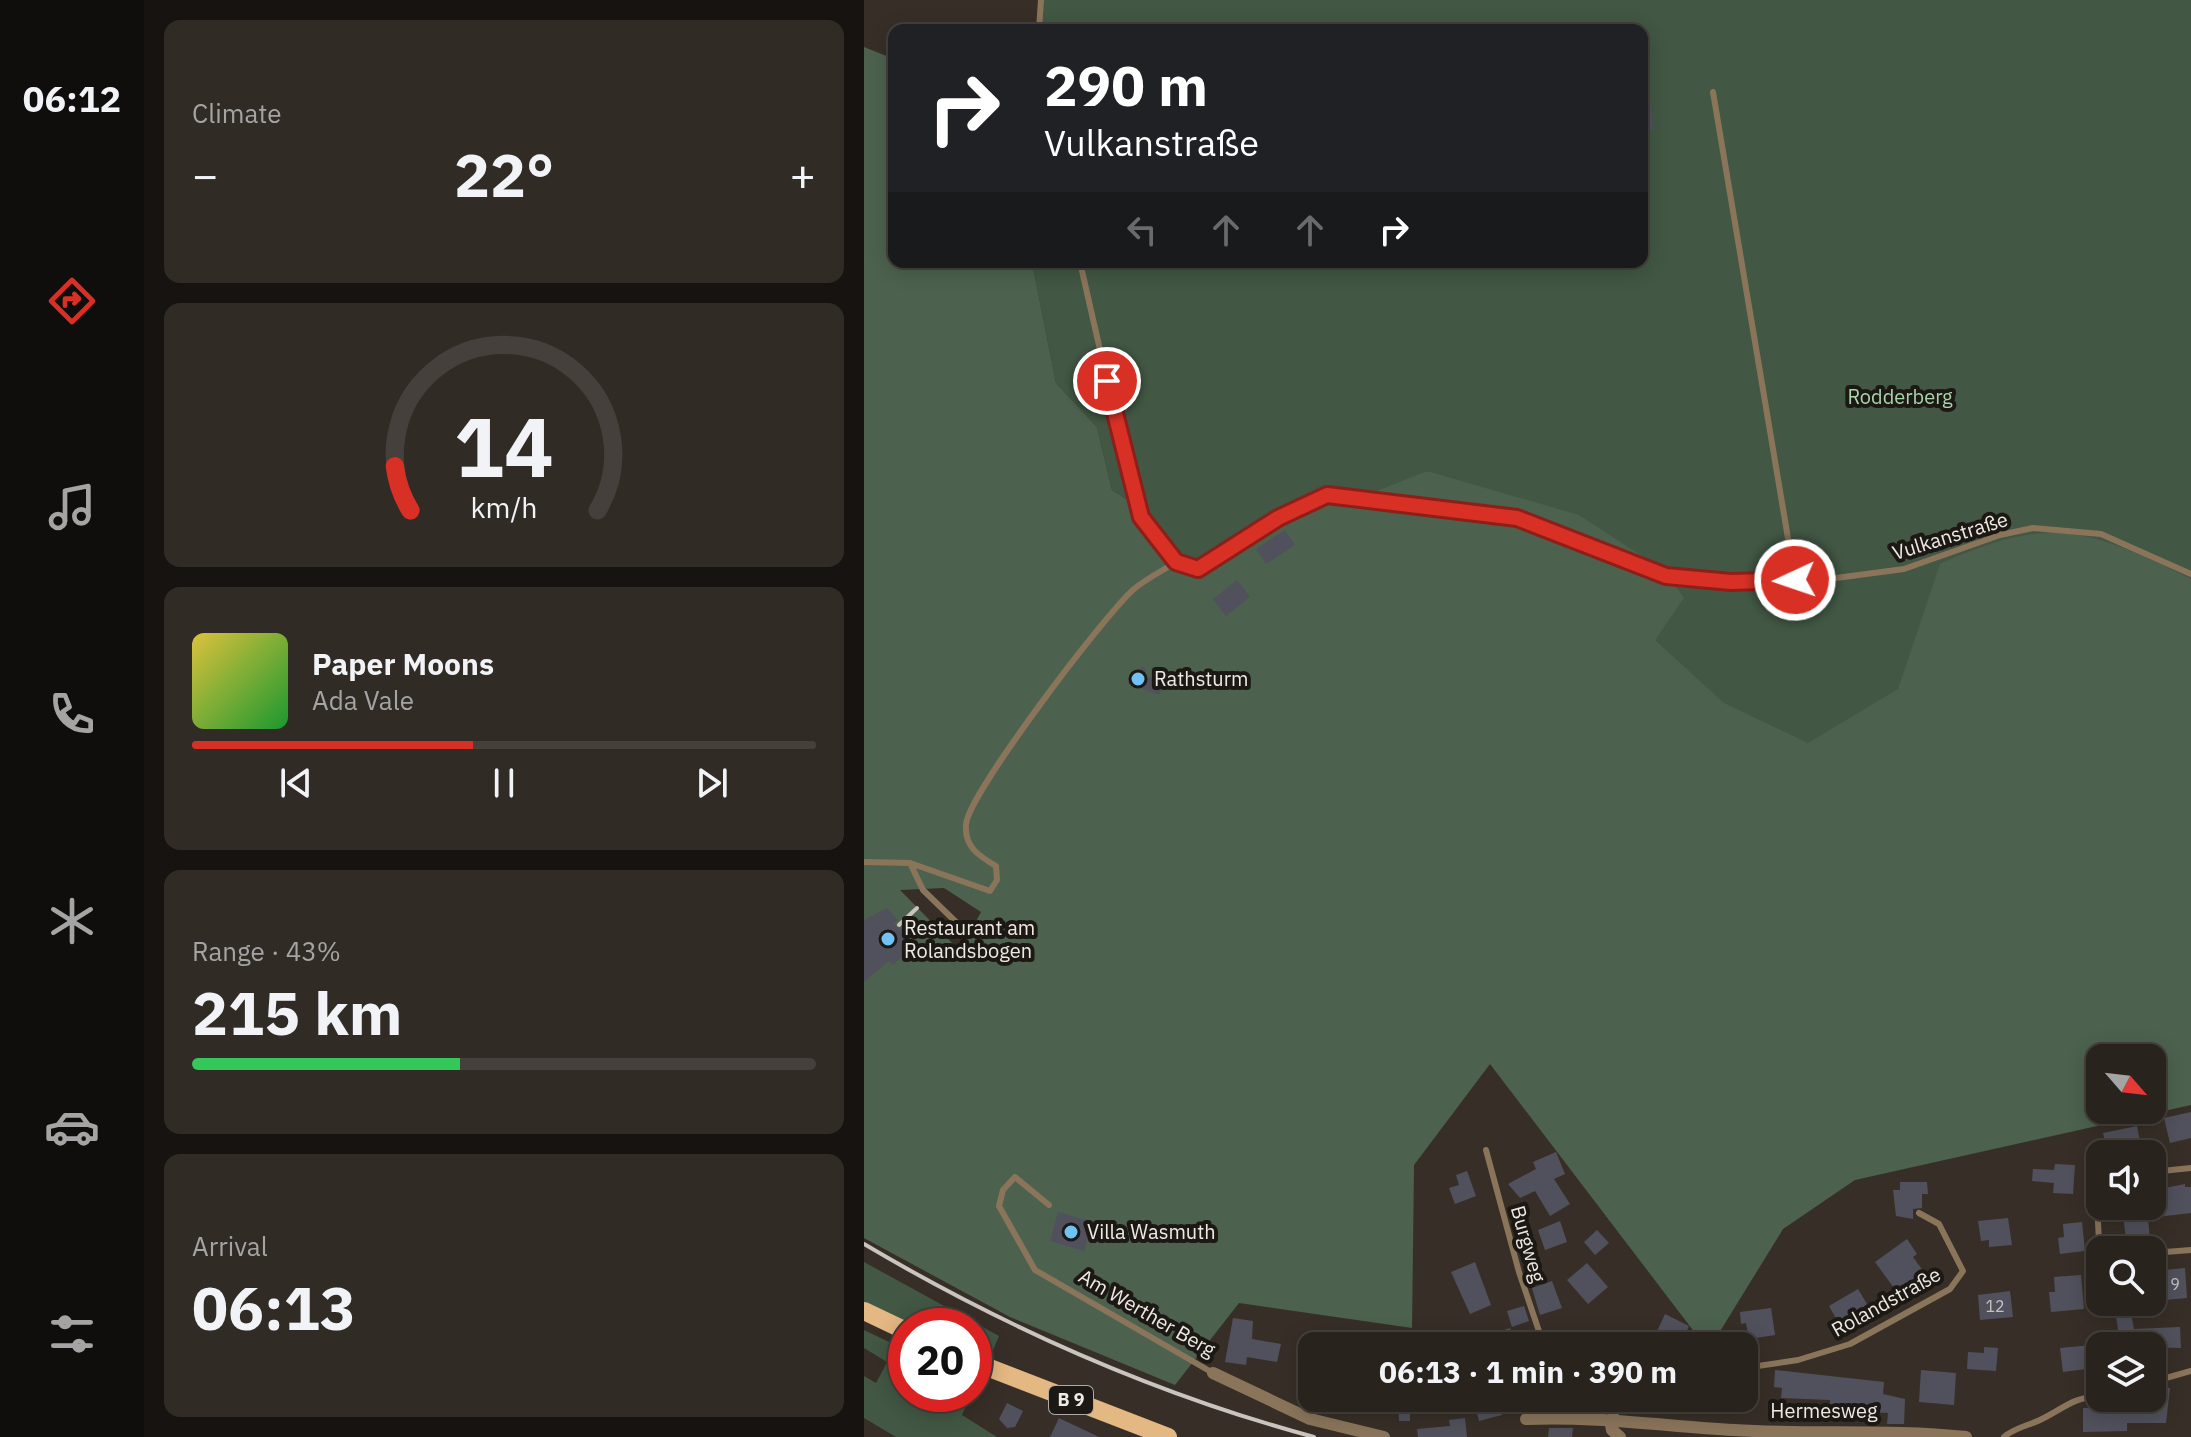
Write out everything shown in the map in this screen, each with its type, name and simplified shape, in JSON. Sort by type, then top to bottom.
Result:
[{"type":"main road","points":[[864,1311],[888,1322]]},
{"type":"main road","name":"B 9","points":[[992,1369],[1168,1437]]},
{"type":"street","name":"Am Werther Berg","points":[[1213,1373],[1310,1419],[1384,1437]]},
{"type":"street","name":"Hermesweg","points":[[1526,1419],[1580,1418],[1734,1430],[1875,1430],[1966,1437]]},
{"type":"street","points":[[1610,1420],[1612,1430],[1620,1437]]},
{"type":"lane","points":[[1039,24],[1041,0]]},
{"type":"lane","points":[[1713,92],[1795,580]]},
{"type":"lane","points":[[864,862],[910,863],[990,891],[997,880],[996,866],[975,854],[968,842],[966,824],[973,801],[1009,747],[1133,590],[1176,562],[1141,517],[1081,268]]},
{"type":"lane","name":"Vulkanstraße","points":[[1176,562],[1198,569],[1278,518],[1327,495],[1517,518],[1666,576],[1731,582],[1795,580],[1904,569],[2000,535],[2033,528],[2101,534],[2191,574]]},
{"type":"lane","points":[[910,863],[923,890],[958,924]]},
{"type":"lane","name":"Burgweg","points":[[1486,1150],[1519,1272],[1539,1332]]},
{"type":"lane","points":[[2166,1171],[2191,1168]]},
{"type":"lane","name":"Am Werther Berg","points":[[1049,1205],[1015,1177],[1009,1181],[999,1199],[1002,1214],[1035,1270],[1213,1373]]},
{"type":"lane","name":"Rolandstraße","points":[[1758,1366],[1798,1360],[1850,1344],[1950,1289],[1963,1271],[1939,1224],[1919,1213]]},
{"type":"lane","points":[[2166,1252],[2191,1250]]},
{"type":"lane","points":[[2166,1378],[2191,1371]]},
{"type":"lane","points":[[2004,1437],[2045,1418],[2065,1403],[2086,1397]]},
{"type":"lane","points":[[1576,1412],[1580,1418]]},
{"type":"lane","points":[[1610,1420],[1617,1412]]},
{"type":"green space","name":"Rodderberg","points":[[1042,0],[2191,0],[2191,795],[1762,755],[1428,471],[1368,494],[1333,488],[1195,568],[1136,505],[1112,490],[1097,427],[1056,383],[1033,268],[1648,268],[1648,24],[1038,24]]},
{"type":"green space","points":[[864,47],[888,57],[888,268],[1033,268],[1056,383],[1097,427],[1112,490],[1136,505],[1195,568],[1302,497],[1333,488],[1368,494],[1427,471],[1579,515],[1665,571],[1684,598],[1655,640],[1724,703],[1808,743],[1898,689],[1940,564],[2011,538],[2067,534],[2095,538],[2123,548],[2191,579],[2191,1105],[2166,1111],[2166,1044],[2086,1044],[2086,1124],[2106,1124],[1855,1180],[1783,1229],[1720,1332],[1694,1332],[1490,1064],[1414,1165],[1412,1328],[1239,1303],[1175,1385],[1010,1317],[864,1238]],"holes":[[[944,888],[981,912],[960,951],[900,890]]]},
{"type":"green space","points":[[864,1262],[948,1308],[888,1308],[888,1314],[864,1302]]},
{"type":"green space","points":[[864,1330],[888,1341],[888,1412],[963,1412],[962,1415],[997,1437],[896,1437],[864,1418],[864,1376],[876,1383],[887,1362],[864,1348]]},
{"type":"green space","points":[[992,1332],[999,1336],[992,1353]]},
{"type":"building","points":[[1648,97],[1650,97],[1654,130],[1648,131]]},
{"type":"building","points":[[1285,530],[1295,545],[1266,564],[1256,549]]},
{"type":"building","points":[[1237,580],[1250,597],[1226,616],[1213,599]]},
{"type":"building","points":[[1144,666],[1147,676],[1165,683],[1159,695],[1127,683],[1133,672]]},
{"type":"building","name":"Restaurant am Rolandsbogen","points":[[887,908],[898,920],[894,923],[914,945],[893,965],[889,961],[864,982],[864,920]]},
{"type":"building","points":[[2191,1112],[2191,1138],[2170,1143],[2166,1118]]},
{"type":"building","points":[[2137,1126],[2140,1140],[2105,1140],[2103,1133]]},
{"type":"building","points":[[1556,1152],[1565,1174],[1554,1179],[1570,1204],[1550,1216],[1535,1191],[1520,1198],[1508,1184],[1536,1169],[1533,1162]]},
{"type":"building","points":[[2055,1164],[2075,1165],[2073,1194],[2053,1193],[2054,1183],[2032,1181],[2033,1169],[2054,1170]]},
{"type":"building","points":[[1467,1171],[1476,1196],[1455,1204],[1449,1188],[1459,1185],[1456,1175]]},
{"type":"building","points":[[1900,1182],[1927,1182],[1928,1194],[1922,1194],[1922,1208],[1913,1209],[1913,1219],[1896,1216],[1893,1190],[1900,1190]]},
{"type":"building","points":[[2185,1184],[2185,1187],[2191,1187],[2191,1213],[2166,1216],[2166,1188]]},
{"type":"building","name":"Villa Wasmuth","points":[[1058,1212],[1092,1222],[1084,1251],[1050,1241]]},
{"type":"building","points":[[2008,1218],[2012,1245],[1989,1247],[1989,1240],[1981,1241],[1978,1221]]},
{"type":"building","points":[[2148,1220],[2150,1236],[2125,1236],[2124,1222]]},
{"type":"building","points":[[1560,1221],[1567,1242],[1545,1250],[1538,1230]]},
{"type":"building","points":[[2082,1222],[2085,1251],[2060,1254],[2058,1238],[2064,1237],[2063,1224]]},
{"type":"building","points":[[1597,1230],[1609,1243],[1595,1255],[1584,1242]]},
{"type":"building","points":[[1907,1239],[1917,1254],[1913,1257],[1929,1279],[1902,1299],[1875,1262]]},
{"type":"building","points":[[1475,1262],[1491,1305],[1470,1314],[1451,1272]]},
{"type":"building","points":[[1587,1263],[1608,1287],[1588,1304],[1567,1280]]},
{"type":"building","points":[[2185,1268],[2187,1298],[2166,1300],[2166,1270]]},
{"type":"building","points":[[2081,1275],[2084,1309],[2051,1312],[2049,1292],[2055,1292],[2054,1277]]},
{"type":"building","points":[[1552,1281],[1562,1308],[1540,1315],[1532,1288]]},
{"type":"building","points":[[1858,1289],[1873,1314],[1843,1331],[1829,1306]]},
{"type":"building","points":[[2010,1291],[2013,1317],[1980,1320],[1978,1295]]},
{"type":"building","points":[[1524,1306],[1529,1321],[1512,1327],[1507,1311]]},
{"type":"building","points":[[1771,1308],[1775,1335],[1758,1338],[1758,1332],[1748,1332],[1746,1323],[1741,1324],[1740,1312]]},
{"type":"building","points":[[1665,1314],[1689,1326],[1686,1332],[1657,1332]]},
{"type":"building","points":[[2116,1316],[2132,1316],[2134,1329],[2180,1327],[2181,1348],[2166,1348],[2166,1332],[2110,1332],[2118,1330]]},
{"type":"building","points":[[1233,1318],[1253,1321],[1252,1339],[1281,1344],[1277,1362],[1247,1357],[1246,1365],[1225,1362]]},
{"type":"building","points":[[2086,1346],[2086,1369],[2063,1372],[2060,1348]]},
{"type":"building","points":[[1984,1347],[1998,1348],[1996,1371],[1967,1369],[1968,1352],[1984,1353]]},
{"type":"building","points":[[1775,1370],[1884,1382],[1883,1394],[1905,1399],[1904,1424],[1887,1424],[1888,1413],[1869,1412],[1869,1408],[1830,1404],[1830,1400],[1781,1398],[1782,1388],[1774,1387]]},
{"type":"building","points":[[1921,1370],[1956,1373],[1954,1405],[1919,1402]]},
{"type":"building","points":[[2166,1387],[2170,1388],[2166,1423],[2127,1423],[2127,1431],[2083,1432],[2083,1408],[2086,1408],[2086,1412],[2166,1412]]},
{"type":"building","points":[[1007,1403],[1023,1411],[1015,1427],[1007,1428],[999,1419]]},
{"type":"building","points":[[1399,1412],[1410,1412],[1410,1421],[1399,1421]]},
{"type":"building","points":[[1477,1412],[1501,1412],[1502,1415],[1479,1421]]},
{"type":"building","points":[[1059,1418],[1099,1437],[1050,1437]]},
{"type":"building","points":[[1465,1418],[1467,1437],[1418,1437],[1417,1429],[1450,1426],[1449,1420]]},
{"type":"building","points":[[1549,1428],[1573,1428],[1572,1437],[1548,1437]]},
{"type":"railway","points":[[899,925],[917,908]]},
{"type":"railway","points":[[864,1244],[972,1304],[1083,1356],[1197,1401],[1314,1437]]},
{"type":"place","name":"Rathsturm","points":[[1138,679]]},
{"type":"place","name":"Restaurant am Rolandsbogen","points":[[888,939]]},
{"type":"place","name":"Villa Wasmuth","points":[[1071,1232]]},
{"type":"route","points":[[1107,381],[1134,499],[1141,517],[1164,551],[1176,562],[1198,569],[1236,548],[1278,518],[1327,495],[1414,503],[1517,518],[1666,576],[1731,582],[1795,580]]}]
